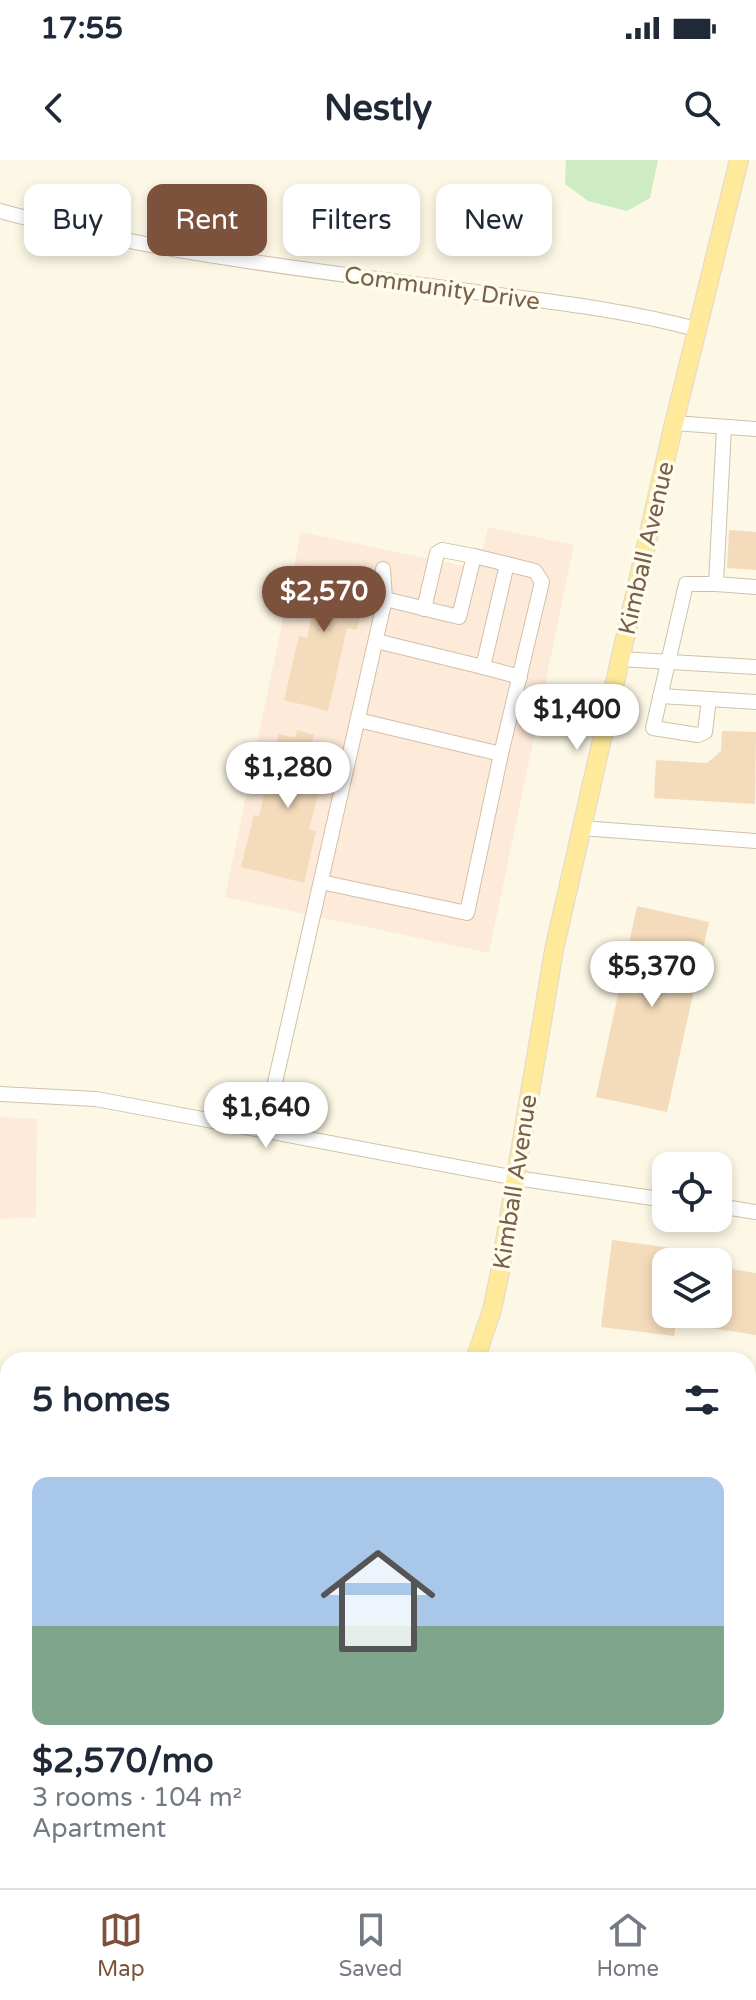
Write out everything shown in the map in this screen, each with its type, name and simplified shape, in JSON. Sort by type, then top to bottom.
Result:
[{"type":"main road","name":"Kimball Avenue","points":[[478,1352],[494,1302],[546,990],[581,828],[696,329],[739,160]]},
{"type":"street","name":"Community Drive","points":[[0,211],[159,248],[525,299],[670,321],[696,329]]},
{"type":"street","points":[[674,423],[756,429]]},
{"type":"street","points":[[716,584],[724,427]]},
{"type":"street","points":[[321,882],[467,913],[542,582],[535,571],[442,550],[437,553],[424,609]]},
{"type":"street","points":[[385,599],[459,617],[474,556]]},
{"type":"street","points":[[483,667],[507,564]]},
{"type":"street","points":[[264,1131],[385,599],[383,569]]},
{"type":"street","points":[[709,699],[705,732],[698,735],[653,728],[686,584],[756,587]]},
{"type":"street","points":[[376,641],[520,677]]},
{"type":"street","points":[[620,659],[756,667]]},
{"type":"street","points":[[660,696],[756,702]]},
{"type":"street","points":[[358,720],[501,754]]},
{"type":"street","points":[[581,828],[756,841]]},
{"type":"street","points":[[0,1094],[96,1099],[536,1182],[652,1198]]},
{"type":"street","points":[[732,1208],[756,1212]]},
{"type":"shaded area","points":[[488,527],[574,545],[489,953],[225,897],[301,532],[478,569]]},
{"type":"shaded area","points":[[0,1117],[37,1119],[36,1217],[0,1219]]},
{"type":"green space","points":[[566,160],[658,160],[650,198],[627,211],[588,201],[565,184]]},
{"type":"building","points":[[729,530],[756,532],[756,570],[727,568]]},
{"type":"building","points":[[309,565],[369,579],[357,630],[347,628],[328,711],[284,700],[299,636],[307,638],[312,615],[298,612]]},
{"type":"building","points":[[297,730],[314,735],[312,742],[330,747],[309,830],[316,831],[304,883],[241,867],[254,815],[259,816],[279,734],[295,738]]},
{"type":"building","points":[[722,731],[756,732],[755,804],[654,798],[656,760],[707,763],[721,751]]},
{"type":"building","points":[[637,906],[709,922],[667,1112],[596,1097]]},
{"type":"building","points":[[612,1240],[671,1248],[652,1248],[652,1328],[675,1328],[674,1336],[601,1327]]},
{"type":"building","points":[[732,1269],[756,1273],[756,1335],[709,1328],[732,1328]]}]
